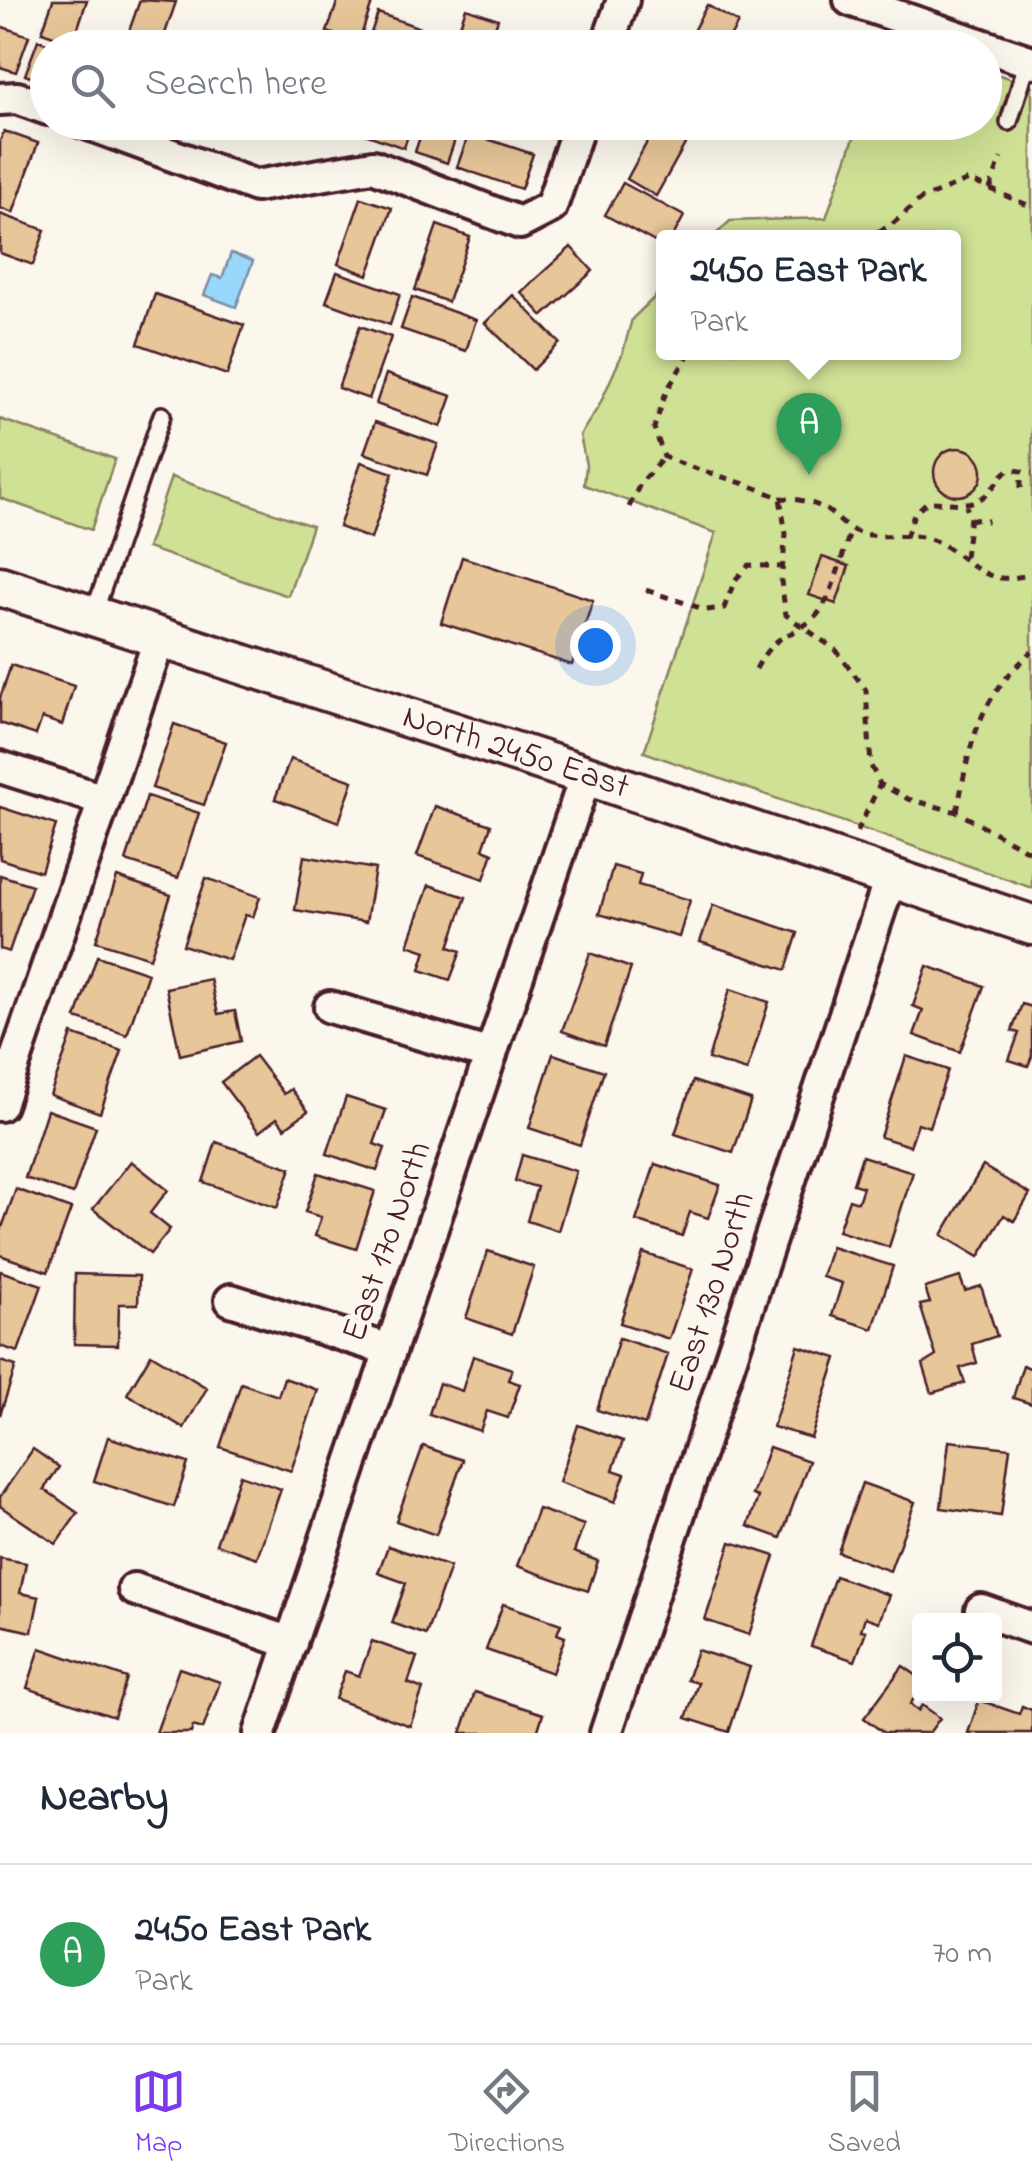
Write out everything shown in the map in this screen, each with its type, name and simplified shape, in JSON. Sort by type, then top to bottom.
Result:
[{"type":"street","points":[[612,30],[623,0]]},
{"type":"street","points":[[850,0],[939,30]]},
{"type":"street","points":[[1002,52],[1030,61]]},
{"type":"street","points":[[0,98],[30,103]]},
{"type":"street","points":[[132,140],[256,186],[373,166],[520,223],[550,207],[574,140]]},
{"type":"street","name":"North 2450 East","points":[[0,586],[586,775],[1032,925]]},
{"type":"street","points":[[0,1105],[158,640]]},
{"type":"street","points":[[0,767],[104,800]]},
{"type":"street","name":"East 170 North","points":[[260,1733],[586,775]]},
{"type":"street","name":"East 130 North","points":[[606,1733],[891,876]]},
{"type":"street","points":[[330,1006],[491,1056]]},
{"type":"street","points":[[231,1300],[390,1350]]},
{"type":"street","points":[[134,1589],[291,1643]]},
{"type":"street","points":[[980,1610],[1032,1628]]},
{"type":"lane","points":[[1010,122],[1030,61]]},
{"type":"lane","points":[[92,617],[162,415]]},
{"type":"path","points":[[990,189],[1001,158]]},
{"type":"path","points":[[881,230],[922,199],[969,180],[1032,207]]},
{"type":"path","points":[[685,360],[666,392],[654,428],[664,457],[705,474],[748,483],[780,498],[807,501],[824,508],[851,530],[871,536],[921,536],[943,543],[965,556],[981,573],[1001,578],[1032,575]]},
{"type":"path","points":[[629,508],[640,484],[664,457]]},
{"type":"path","points":[[906,537],[914,514],[927,502],[966,505],[988,494],[998,477],[1010,469],[1032,473]]},
{"type":"path","points":[[1021,470],[1021,488]]},
{"type":"path","points":[[780,498],[786,534],[782,567],[786,615],[836,650],[866,690],[871,766],[880,784],[908,799],[957,812],[1032,853]]},
{"type":"path","points":[[965,556],[970,518],[966,505]]},
{"type":"path","points":[[970,518],[988,521]]},
{"type":"path","points":[[756,669],[766,650],[815,617],[825,603],[851,530]]},
{"type":"path","points":[[646,590],[706,610],[724,608],[735,580],[750,565],[782,567]]},
{"type":"path","points":[[957,812],[966,766],[985,706],[1014,668],[1032,652]]},
{"type":"path","points":[[856,832],[880,784]]},
{"type":"green space","points":[[1002,76],[1032,86],[1032,888],[644,752],[716,533],[584,485],[586,465],[580,435],[599,406],[623,352],[632,319],[656,296],[656,360],[961,360],[961,230],[720,230],[730,221],[826,218],[853,140],[1002,140]]},
{"type":"green space","points":[[0,419],[115,459],[91,530],[0,498]]},
{"type":"green space","points":[[171,477],[312,526],[288,596],[147,548]]},
{"type":"water","points":[[231,253],[253,261],[236,307],[204,295],[212,275],[222,278]]},
{"type":"building","points":[[53,0],[87,0],[77,30],[43,30]]},
{"type":"building","points":[[140,0],[176,2],[166,30],[129,30]]},
{"type":"building","points":[[338,0],[373,0],[363,30],[328,30]]},
{"type":"building","points":[[707,5],[738,23],[734,30],[694,30]]},
{"type":"building","points":[[466,8],[498,19],[494,30],[458,30]]},
{"type":"building","points":[[378,13],[426,30],[372,30]]},
{"type":"building","points":[[0,26],[29,36],[16,72],[0,67]]},
{"type":"building","points":[[4,131],[38,143],[13,213],[0,208],[0,141]]},
{"type":"building","points":[[381,140],[406,140],[404,148]]},
{"type":"building","points":[[419,140],[455,140],[447,163],[415,152]]},
{"type":"building","points":[[467,140],[490,140],[533,154],[521,189],[457,167]]},
{"type":"building","points":[[648,140],[687,140],[656,196],[627,179]]},
{"type":"building","points":[[623,183],[684,216],[676,230],[656,230],[656,243],[605,215]]},
{"type":"building","points":[[361,198],[392,208],[368,275],[338,264]]},
{"type":"building","points":[[0,214],[45,230],[33,265],[0,253]]},
{"type":"building","points":[[437,225],[470,237],[448,302],[415,290]]},
{"type":"building","points":[[571,247],[593,271],[543,316],[521,292]]},
{"type":"building","points":[[337,272],[400,294],[390,325],[326,302]]},
{"type":"building","points":[[155,294],[244,325],[227,375],[138,344]]},
{"type":"building","points":[[513,295],[560,343],[533,370],[485,323]]},
{"type":"building","points":[[412,297],[476,320],[466,351],[401,329]]},
{"type":"building","points":[[360,326],[391,337],[369,399],[338,388]]},
{"type":"building","points":[[386,374],[452,396],[441,427],[376,404]]},
{"type":"building","points":[[375,422],[438,444],[427,475],[364,453]]},
{"type":"building","points":[[958,448],[975,455],[982,472],[975,489],[958,496],[941,489],[934,472],[941,455]]},
{"type":"building","points":[[361,462],[393,473],[371,539],[339,527]]},
{"type":"building","points":[[462,557],[593,600],[572,665],[441,623]]},
{"type":"building","points":[[822,557],[849,566],[836,604],[809,595]]},
{"type":"building","points":[[11,665],[74,686],[62,725],[42,718],[36,735],[0,723],[0,698]]},
{"type":"building","points":[[174,724],[226,742],[204,805],[152,788]]},
{"type":"building","points":[[290,759],[353,781],[339,822],[275,799]]},
{"type":"building","points":[[147,796],[199,813],[178,878],[126,861]]},
{"type":"building","points":[[435,806],[491,825],[483,849],[493,853],[484,879],[417,856]]},
{"type":"building","points":[[0,807],[56,825],[41,872],[0,859]]},
{"type":"building","points":[[304,856],[375,869],[366,922],[295,910]]},
{"type":"building","points":[[613,866],[641,874],[638,885],[690,900],[679,937],[599,914]]},
{"type":"building","points":[[0,875],[32,885],[9,952],[0,949]]},
{"type":"building","points":[[117,877],[171,895],[150,958],[96,941]]},
{"type":"building","points":[[206,878],[260,897],[253,917],[245,915],[229,960],[183,945]]},
{"type":"building","points":[[429,885],[466,897],[449,947],[461,951],[450,980],[420,970],[426,951],[408,945]]},
{"type":"building","points":[[713,905],[798,933],[786,970],[700,942]]},
{"type":"building","points":[[590,953],[631,968],[604,1046],[562,1031]]},
{"type":"building","points":[[97,956],[148,973],[127,1035],[76,1018]]},
{"type":"building","points":[[927,966],[984,986],[960,1052],[914,1035],[923,1010],[913,1006]]},
{"type":"building","points":[[210,979],[218,1014],[235,1011],[241,1041],[180,1055],[166,988]]},
{"type":"building","points":[[730,989],[769,1002],[747,1071],[708,1059]]},
{"type":"building","points":[[1022,1004],[1032,1007],[1032,1056],[1028,1066],[1009,1060],[1019,1033],[1012,1031]]},
{"type":"building","points":[[72,1034],[122,1051],[100,1113],[50,1095]]},
{"type":"building","points":[[553,1054],[604,1071],[580,1145],[529,1128]]},
{"type":"building","points":[[255,1056],[284,1094],[291,1089],[308,1111],[285,1128],[277,1118],[259,1132],[221,1082]]},
{"type":"building","points":[[906,1056],[948,1070],[929,1127],[918,1123],[910,1146],[880,1137]]},
{"type":"building","points":[[693,1081],[751,1100],[733,1153],[675,1134]]},
{"type":"building","points":[[346,1097],[386,1110],[374,1144],[385,1148],[377,1171],[327,1154]]},
{"type":"building","points":[[47,1110],[96,1127],[73,1194],[25,1178]]},
{"type":"building","points":[[216,1142],[291,1168],[277,1208],[203,1182]]},
{"type":"building","points":[[522,1155],[576,1171],[558,1231],[527,1221],[537,1187],[515,1181]]},
{"type":"building","points":[[862,1156],[913,1172],[889,1247],[838,1231],[849,1199],[858,1202],[863,1187],[853,1184]]},
{"type":"building","points":[[131,1161],[168,1190],[150,1213],[170,1229],[150,1254],[93,1209]]},
{"type":"building","points":[[655,1164],[720,1185],[708,1218],[690,1212],[682,1236],[636,1221]]},
{"type":"building","points":[[983,1166],[1030,1194],[1014,1221],[1004,1215],[979,1257],[942,1235]]},
{"type":"building","points":[[318,1173],[375,1191],[356,1249],[315,1236],[321,1217],[305,1212]]},
{"type":"building","points":[[16,1189],[71,1209],[48,1272],[0,1255],[0,1233]]},
{"type":"building","points":[[831,1247],[893,1266],[873,1329],[832,1316],[842,1283],[822,1277]]},
{"type":"building","points":[[488,1251],[534,1267],[512,1334],[466,1318]]},
{"type":"building","points":[[643,1253],[693,1269],[669,1339],[620,1323]]},
{"type":"building","points":[[0,1271],[42,1285],[18,1352],[0,1346]]},
{"type":"building","points":[[75,1274],[139,1276],[138,1304],[119,1304],[118,1345],[74,1344]]},
{"type":"building","points":[[960,1277],[965,1291],[981,1286],[997,1336],[972,1344],[977,1363],[960,1368],[965,1383],[932,1393],[923,1364],[936,1356],[920,1305],[930,1303],[925,1288]]},
{"type":"building","points":[[619,1338],[668,1354],[645,1425],[597,1410]]},
{"type":"building","points":[[798,1346],[837,1358],[811,1438],[773,1427]]},
{"type":"building","points":[[151,1354],[207,1388],[184,1428],[127,1394]]},
{"type":"building","points":[[473,1356],[512,1369],[508,1380],[520,1384],[508,1418],[487,1411],[480,1431],[429,1414],[439,1383],[462,1391]]},
{"type":"building","points":[[0,1361],[16,1366],[0,1415]]},
{"type":"building","points":[[1023,1365],[1032,1369],[1032,1404],[1013,1398]]},
{"type":"building","points":[[284,1378],[318,1390],[291,1471],[220,1447],[241,1383],[278,1396]]},
{"type":"building","points":[[578,1425],[623,1441],[613,1470],[625,1474],[615,1502],[559,1482]]},
{"type":"building","points":[[108,1437],[188,1463],[174,1507],[94,1481]]},
{"type":"building","points":[[949,1441],[1010,1448],[1001,1516],[941,1508]]},
{"type":"building","points":[[423,1446],[463,1460],[436,1535],[396,1521]]},
{"type":"building","points":[[769,1447],[809,1461],[781,1538],[748,1526],[758,1497],[752,1495]]},
{"type":"building","points":[[33,1449],[59,1467],[44,1489],[78,1513],[56,1544],[0,1506],[0,1497]]},
{"type":"building","points":[[240,1475],[281,1489],[257,1558],[216,1544]]},
{"type":"building","points":[[862,1483],[915,1502],[890,1571],[838,1552]]},
{"type":"building","points":[[538,1509],[584,1525],[574,1552],[598,1561],[588,1591],[517,1566]]},
{"type":"building","points":[[731,1542],[775,1556],[749,1635],[705,1620]]},
{"type":"building","points":[[388,1546],[450,1567],[426,1635],[392,1623],[406,1583],[378,1573]]},
{"type":"building","points":[[0,1558],[26,1563],[20,1593],[39,1597],[32,1632],[0,1625]]},
{"type":"building","points":[[835,1576],[889,1595],[879,1622],[865,1617],[861,1630],[866,1631],[855,1661],[811,1646]]},
{"type":"building","points":[[503,1604],[561,1624],[557,1634],[565,1637],[552,1673],[486,1650]]},
{"type":"building","points":[[372,1641],[417,1657],[408,1683],[423,1689],[410,1726],[335,1699],[345,1671],[359,1676]]},
{"type":"building","points":[[40,1648],[127,1678],[114,1717],[27,1688]]},
{"type":"building","points":[[697,1650],[750,1667],[729,1732],[686,1718],[698,1683],[687,1680]]},
{"type":"building","points":[[903,1666],[912,1672],[910,1704],[918,1711],[922,1705],[940,1718],[929,1733],[884,1733],[864,1718]]},
{"type":"building","points":[[179,1668],[220,1682],[203,1729],[193,1726],[191,1733],[156,1733]]},
{"type":"building","points":[[475,1692],[543,1714],[537,1733],[461,1733]]},
{"type":"building","points":[[978,1703],[1019,1714],[1022,1706],[1032,1710],[1032,1733],[968,1733]]},
{"type":"place","name":"2450 East Park","points":[[809,475]]}]
